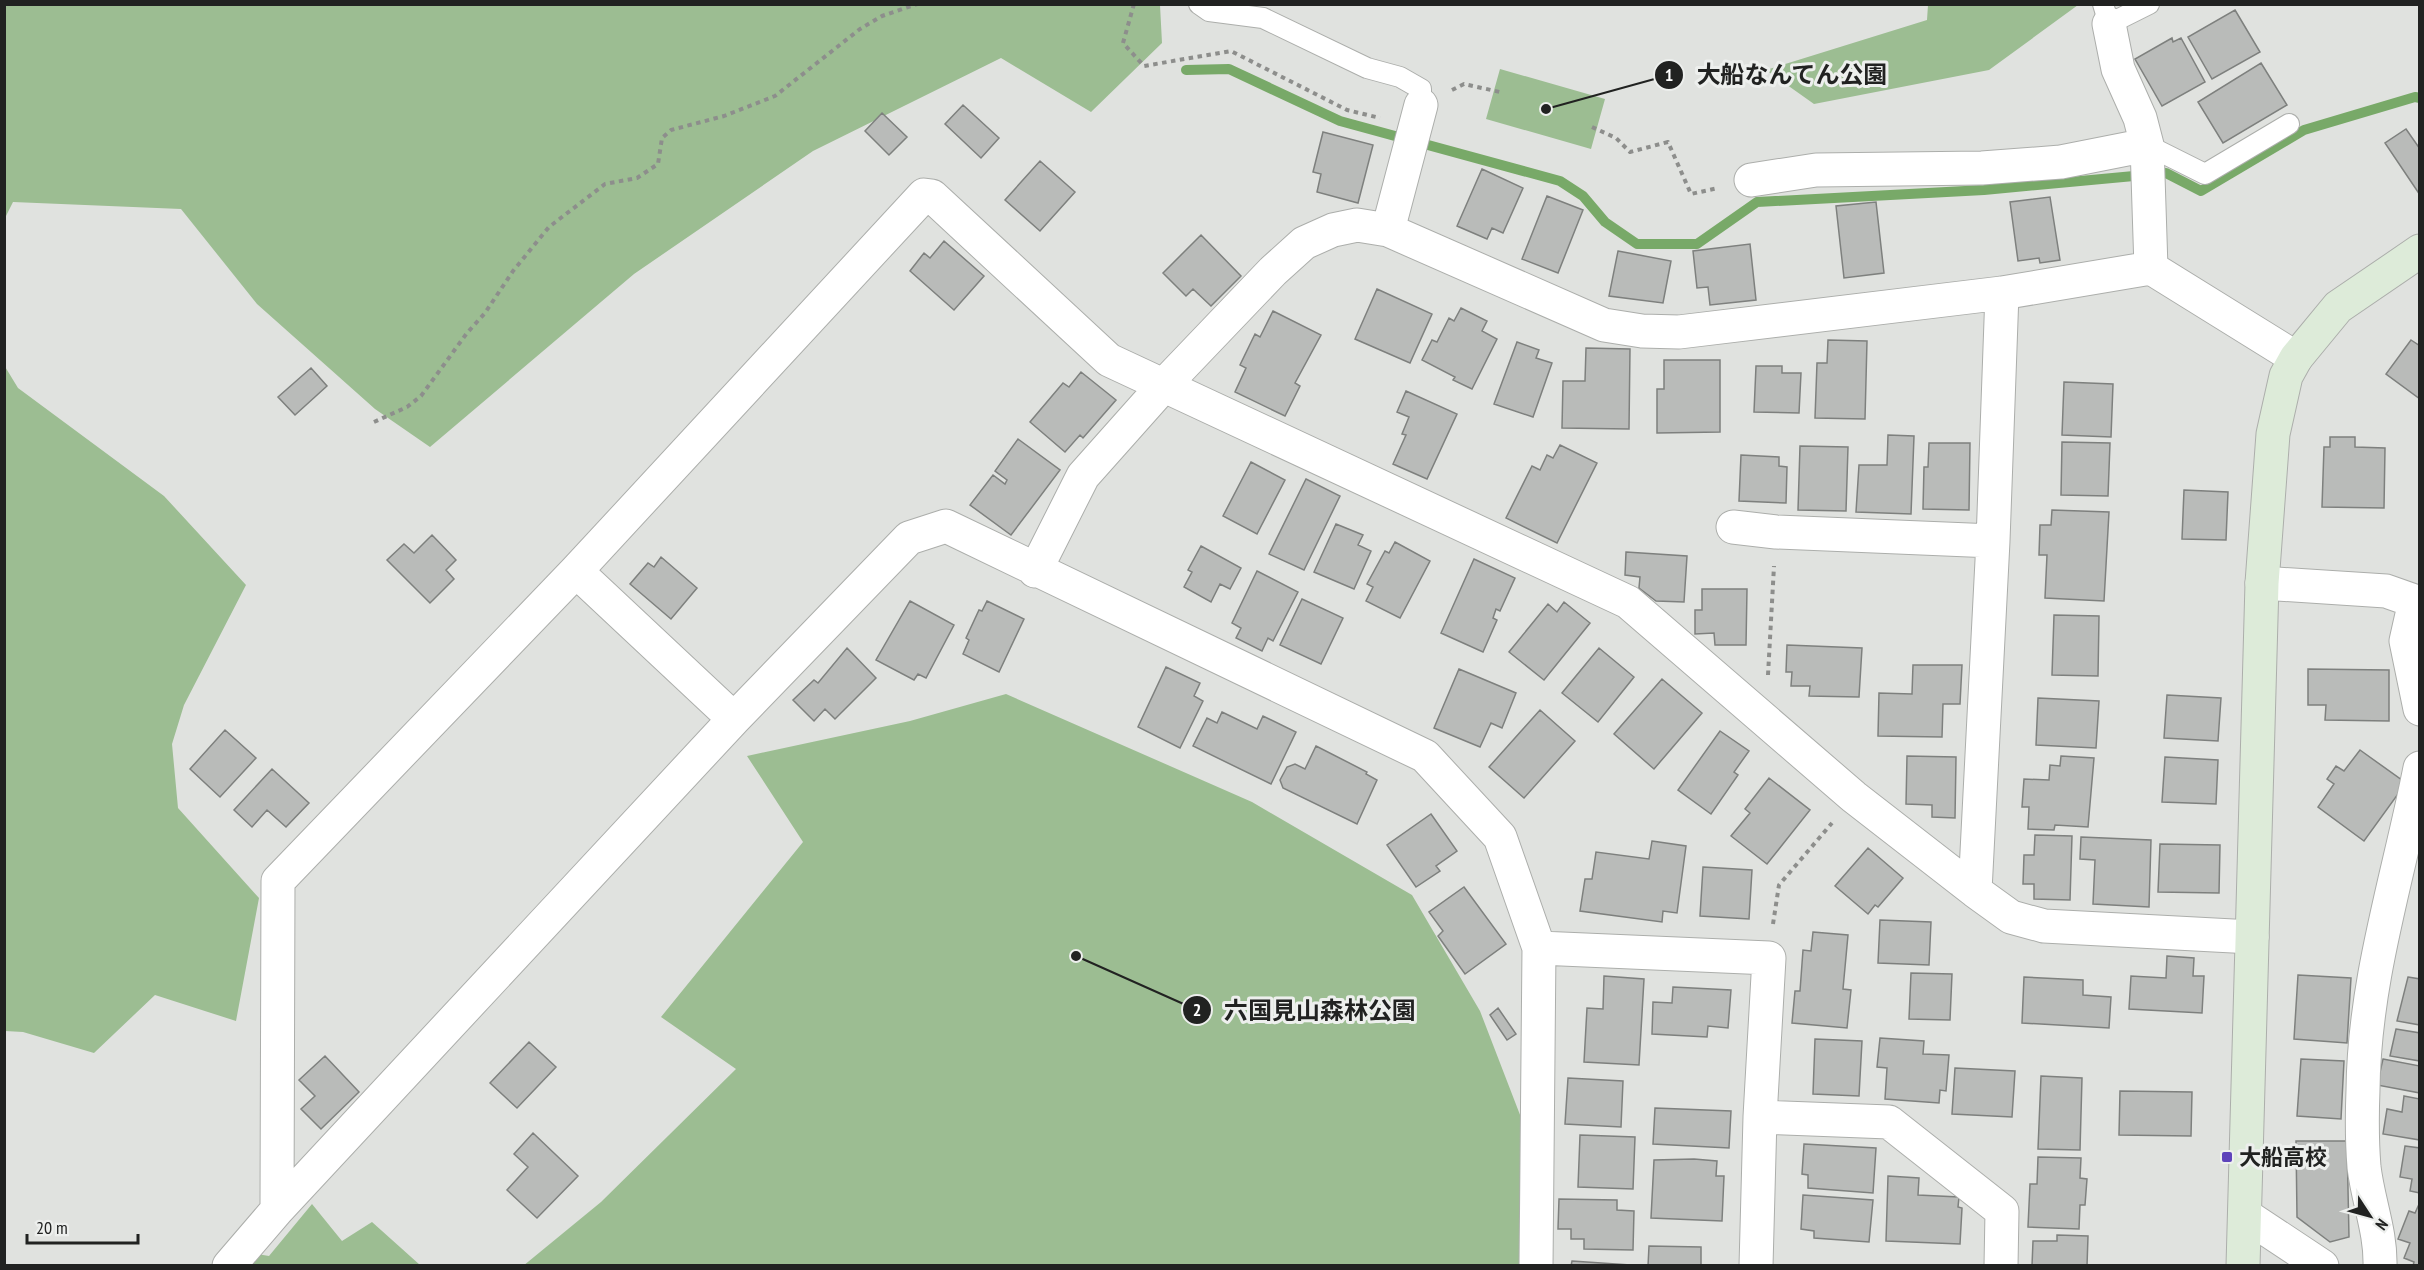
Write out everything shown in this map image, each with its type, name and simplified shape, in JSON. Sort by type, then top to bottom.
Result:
[{"type":"street","points":[[2106,14],[2118,69],[2140,118],[2147,145],[2151,268]]},
{"type":"street","points":[[1388,230],[1418,115]]},
{"type":"street","points":[[1751,180],[1816,170],[1982,168],[2061,162],[2147,145]]},
{"type":"street","points":[[277,1210],[278,881],[576,572],[924,195],[932,196],[1109,360],[1628,602],[1766,718],[1854,797],[2011,917],[2043,926],[2252,937]]},
{"type":"street","points":[[1035,571],[1083,476],[1164,385],[1273,271],[1304,243],[1333,230],[1357,225],[1388,230],[1604,325],[1642,331],[1678,332],[2002,292],[2151,268],[2296,358]]},
{"type":"street","points":[[2243,1266],[2262,583],[2273,434],[2286,376],[2296,358],[2338,307],[2420,251]]},
{"type":"street","points":[[1975,891],[1993,541],[2002,292]]},
{"type":"street","points":[[230,1266],[277,1210],[734,719],[909,538],[946,526],[1035,571],[1229,660],[1425,756],[1500,837],[1539,948],[1536,1266]]},
{"type":"street","points":[[1733,527],[1776,532],[1993,541]]},
{"type":"street","points":[[576,572],[734,719]]},
{"type":"street","points":[[2262,583],[2386,591],[2417,602],[2406,641],[2420,709]]},
{"type":"street","points":[[2380,1266],[2380,1247],[2364,1168],[2362,1089],[2369,1011],[2386,918],[2420,768]]},
{"type":"street","points":[[1539,948],[1769,958],[1760,1117],[1756,1266]]},
{"type":"street","points":[[1760,1117],[1889,1122],[2002,1211],[2001,1266]]},
{"type":"street","points":[[2245,1215],[2322,1266]]},
{"type":"lane","points":[[1200,4],[1209,11],[1263,18],[1367,68],[1400,77],[1421,89],[1418,115]]},
{"type":"lane","points":[[2106,14],[2149,4]]},
{"type":"lane","points":[[2147,145],[2205,174],[2289,124]]},
{"type":"path","points":[[374,422],[407,407],[426,391],[467,333],[485,313],[513,271],[549,227],[605,184],[637,178],[658,164],[662,138],[671,130],[724,116],[775,96],[860,29],[882,16],[917,4]]},
{"type":"path","points":[[1134,4],[1123,43],[1144,66],[1231,51],[1347,110],[1418,115],[1464,84],[1500,92]]},
{"type":"path","points":[[1592,127],[1616,138],[1630,152],[1668,142],[1691,194],[1751,180]]},
{"type":"path","points":[[1766,718],[1776,532]]},
{"type":"path","points":[[1769,958],[1779,885],[1854,797]]},
{"type":"green space","points":[[5,5],[1160,5],[1162,43],[1091,112],[1001,58],[813,151],[634,274],[430,447],[375,409],[257,304],[181,209],[13,202],[5,218]]},
{"type":"green space","points":[[1928,5],[2078,5],[1989,70],[1814,104],[1766,70],[1927,20]]},
{"type":"green space","points":[[1500,69],[1605,99],[1591,149],[1486,119]]},
{"type":"green space","points":[[4,365],[18,388],[164,496],[246,585],[184,705],[172,744],[178,808],[259,898],[236,1021],[155,995],[94,1053],[23,1032],[5,1031]]},
{"type":"green space","points":[[1006,694],[1252,802],[1412,895],[1480,1011],[1522,1120],[1525,1265],[523,1266],[601,1202],[736,1069],[661,1017],[803,842],[747,756],[910,721]]},
{"type":"green space","points":[[312,1204],[342,1241],[372,1222],[420,1265],[247,1266],[257,1254],[269,1256]]},
{"type":"building","points":[[2235,10],[2260,52],[2212,79],[2188,37]]},
{"type":"building","points":[[2172,38],[2173,42],[2181,38],[2205,82],[2162,106],[2135,59]]},
{"type":"building","points":[[2261,63],[2287,105],[2223,143],[2198,102]]},
{"type":"building","points":[[963,105],[999,138],[981,158],[945,124]]},
{"type":"building","points":[[882,113],[907,137],[889,155],[865,131]]},
{"type":"building","points":[[2406,129],[2420,149],[2420,195],[2385,143]]},
{"type":"building","points":[[1323,132],[1373,145],[1358,203],[1317,192],[1321,174],[1313,172]]},
{"type":"building","points":[[1040,161],[1075,192],[1040,231],[1005,200]]},
{"type":"building","points":[[1482,169],[1523,188],[1503,233],[1492,228],[1487,239],[1457,226]]},
{"type":"building","points":[[1547,196],[1583,210],[1558,273],[1522,259]]},
{"type":"building","points":[[2050,197],[2060,260],[2040,263],[2039,258],[2018,261],[2010,202]]},
{"type":"building","points":[[1876,202],[1884,273],[1844,278],[1836,206]]},
{"type":"building","points":[[1201,235],[1241,276],[1211,306],[1193,289],[1186,296],[1163,273]]},
{"type":"building","points":[[944,241],[984,276],[954,310],[910,271],[924,253],[930,258]]},
{"type":"building","points":[[1750,244],[1756,300],[1710,305],[1708,287],[1697,288],[1693,251]]},
{"type":"building","points":[[1618,251],[1671,261],[1663,303],[1609,296]]},
{"type":"building","points":[[1377,289],[1432,314],[1410,363],[1355,339]]},
{"type":"building","points":[[1461,308],[1487,321],[1482,331],[1497,339],[1472,389],[1453,380],[1455,377],[1422,360],[1432,340],[1437,342],[1449,318],[1454,321]]},
{"type":"building","points":[[1273,311],[1321,335],[1295,383],[1300,386],[1285,416],[1235,392],[1246,368],[1240,365],[1255,334],[1260,337]]},
{"type":"building","points":[[1828,340],[1867,341],[1865,419],[1815,418],[1817,363],[1827,363]]},
{"type":"building","points":[[2411,340],[2420,346],[2420,399],[2386,374]]},
{"type":"building","points":[[1517,342],[1539,350],[1536,358],[1552,363],[1533,417],[1494,404]]},
{"type":"building","points":[[1586,348],[1630,349],[1629,429],[1562,428],[1563,381],[1585,381]]},
{"type":"building","points":[[1664,360],[1720,360],[1720,432],[1657,433],[1657,389],[1664,389]]},
{"type":"building","points":[[1756,366],[1782,366],[1782,373],[1801,373],[1799,413],[1754,412]]},
{"type":"building","points":[[311,368],[327,386],[295,415],[278,397]]},
{"type":"building","points":[[1081,372],[1116,400],[1083,438],[1080,435],[1065,452],[1030,422],[1063,383],[1069,387]]},
{"type":"building","points":[[2064,382],[2113,384],[2111,437],[2062,435]]},
{"type":"building","points":[[1406,391],[1457,414],[1427,479],[1393,464],[1406,435],[1402,434],[1409,417],[1397,412]]},
{"type":"building","points":[[1888,435],[1914,436],[1911,514],[1856,512],[1859,465],[1887,465]]},
{"type":"building","points":[[2330,437],[2355,437],[2355,447],[2385,448],[2384,508],[2322,507],[2324,447],[2330,447]]},
{"type":"building","points":[[1018,439],[1060,470],[1011,535],[970,505],[993,475],[1005,484],[1007,480],[995,471]]},
{"type":"building","points":[[2062,442],[2110,443],[2108,496],[2061,495]]},
{"type":"building","points":[[1929,443],[1970,443],[1969,510],[1923,509],[1924,467],[1928,467]]},
{"type":"building","points":[[1560,445],[1597,463],[1557,543],[1506,518],[1532,466],[1540,470],[1547,455],[1553,458]]},
{"type":"building","points":[[1800,446],[1848,447],[1846,511],[1798,510]]},
{"type":"building","points":[[1741,455],[1779,457],[1779,466],[1787,467],[1786,503],[1739,501]]},
{"type":"building","points":[[1251,462],[1285,480],[1257,534],[1223,516]]},
{"type":"building","points":[[1306,479],[1340,496],[1304,570],[1269,554]]},
{"type":"building","points":[[2184,490],[2228,492],[2226,540],[2182,539]]},
{"type":"building","points":[[2052,510],[2109,512],[2104,601],[2045,598],[2047,555],[2039,555],[2040,525],[2051,525]]},
{"type":"building","points":[[1336,524],[1363,535],[1358,545],[1371,551],[1354,589],[1314,572]]},
{"type":"building","points":[[432,535],[456,560],[446,570],[454,579],[430,603],[387,560],[404,544],[414,553]]},
{"type":"building","points":[[1395,542],[1430,561],[1400,618],[1366,601],[1373,587],[1367,584],[1385,551],[1389,553]]},
{"type":"building","points":[[1201,546],[1241,568],[1230,589],[1220,584],[1211,602],[1184,587],[1192,572],[1188,570]]},
{"type":"building","points":[[1626,552],[1687,556],[1684,602],[1656,601],[1639,588],[1640,577],[1625,575]]},
{"type":"building","points":[[661,557],[697,588],[671,619],[630,584],[648,563],[654,567]]},
{"type":"building","points":[[1474,559],[1515,578],[1500,611],[1496,609],[1493,618],[1497,620],[1483,652],[1441,633]]},
{"type":"building","points":[[1257,571],[1298,592],[1273,641],[1268,638],[1262,651],[1236,638],[1241,628],[1232,623]]},
{"type":"building","points":[[1702,589],[1747,589],[1746,645],[1715,645],[1714,633],[1695,634],[1695,610],[1702,610]]},
{"type":"building","points":[[1302,599],[1343,618],[1321,664],[1280,645]]},
{"type":"building","points":[[910,601],[954,625],[926,678],[918,674],[914,680],[876,660]]},
{"type":"building","points":[[987,601],[1024,619],[999,672],[963,654],[969,640],[966,638],[979,610],[982,611]]},
{"type":"building","points":[[1564,602],[1590,623],[1544,680],[1509,652],[1548,604],[1557,612]]},
{"type":"building","points":[[2054,615],[2099,616],[2098,676],[2052,675]]},
{"type":"building","points":[[1787,645],[1862,648],[1859,697],[1809,696],[1810,686],[1791,686],[1792,672],[1786,672]]},
{"type":"building","points":[[847,648],[876,678],[835,719],[825,709],[814,721],[793,700],[814,680],[818,683]]},
{"type":"building","points":[[1599,648],[1634,677],[1598,722],[1562,693]]},
{"type":"building","points":[[1913,665],[1962,665],[1960,704],[1943,704],[1942,737],[1878,736],[1879,693],[1912,694]]},
{"type":"building","points":[[1166,667],[1200,683],[1194,696],[1203,701],[1180,748],[1138,727]]},
{"type":"building","points":[[1459,669],[1516,693],[1502,728],[1491,723],[1480,747],[1434,728]]},
{"type":"building","points":[[2308,669],[2389,670],[2389,721],[2325,720],[2326,705],[2308,705]]},
{"type":"building","points":[[1662,679],[1702,713],[1654,769],[1614,734]]},
{"type":"building","points":[[2167,695],[2221,698],[2218,741],[2164,738]]},
{"type":"building","points":[[2038,698],[2099,701],[2096,748],[2036,745]]},
{"type":"building","points":[[1540,710],[1575,741],[1524,798],[1489,767]]},
{"type":"building","points":[[1222,712],[1257,729],[1263,716],[1296,732],[1271,784],[1193,746],[1207,718],[1217,723]]},
{"type":"building","points":[[225,730],[256,758],[220,797],[190,769]]},
{"type":"building","points":[[1720,731],[1749,751],[1734,772],[1738,775],[1711,814],[1678,790]]},
{"type":"building","points":[[1316,746],[1367,772],[1366,774],[1377,780],[1357,824],[1283,788],[1280,780],[1287,767],[1295,764],[1305,769]]},
{"type":"building","points":[[2360,750],[2406,783],[2364,841],[2318,807],[2334,784],[2327,779],[2336,766],[2344,771]]},
{"type":"building","points":[[1907,756],[1956,757],[1955,818],[1932,817],[1932,805],[1906,804]]},
{"type":"building","points":[[2061,756],[2094,758],[2088,827],[2055,825],[2054,830],[2028,829],[2029,807],[2022,807],[2024,779],[2049,780],[2050,765],[2060,766]]},
{"type":"building","points":[[2165,757],[2218,760],[2216,804],[2162,802]]},
{"type":"building","points":[[272,769],[309,803],[286,827],[267,810],[252,827],[234,810]]},
{"type":"building","points":[[1769,778],[1810,810],[1767,864],[1731,836],[1750,813],[1745,809]]},
{"type":"building","points":[[1431,814],[1457,851],[1436,866],[1440,871],[1416,887],[1387,845]]},
{"type":"building","points":[[2035,835],[2072,836],[2070,900],[2034,899],[2034,884],[2023,884],[2024,855],[2034,855]]},
{"type":"building","points":[[2081,837],[2151,840],[2149,907],[2093,904],[2095,860],[2080,859]]},
{"type":"building","points":[[1652,841],[1686,846],[1677,913],[1663,911],[1662,922],[1580,911],[1585,879],[1592,879],[1596,852],[1649,859]]},
{"type":"building","points":[[2160,844],[2220,845],[2219,893],[2158,892]]},
{"type":"building","points":[[1868,848],[1903,878],[1878,907],[1875,905],[1868,914],[1835,886]]},
{"type":"building","points":[[1703,867],[1752,870],[1749,919],[1700,916]]},
{"type":"building","points":[[1464,887],[1506,944],[1465,974],[1438,936],[1443,931],[1429,912]]},
{"type":"building","points":[[1880,920],[1931,922],[1929,965],[1878,963]]},
{"type":"building","points":[[1813,932],[1848,935],[1843,989],[1851,990],[1847,1028],[1792,1023],[1795,991],[1800,991],[1803,950],[1811,951]]},
{"type":"building","points":[[2167,956],[2194,958],[2193,976],[2204,976],[2202,1013],[2129,1009],[2131,976],[2166,978]]},
{"type":"building","points":[[1911,973],[1952,974],[1950,1020],[1909,1019]]},
{"type":"building","points":[[2298,975],[2351,978],[2347,1043],[2294,1039]]},
{"type":"building","points":[[1604,976],[1644,979],[1639,1065],[1584,1062],[1587,1008],[1603,1009]]},
{"type":"building","points":[[2024,977],[2083,980],[2083,995],[2111,997],[2109,1028],[2022,1023]]},
{"type":"building","points":[[2408,977],[2420,979],[2420,1025],[2397,1021]]},
{"type":"building","points":[[1673,987],[1731,990],[1728,1028],[1708,1026],[1707,1037],[1652,1034],[1653,1002],[1672,1003]]},
{"type":"building","points":[[1498,1008],[1516,1034],[1507,1040],[1490,1015]]},
{"type":"building","points":[[2396,1029],[2420,1033],[2420,1061],[2390,1056]]},
{"type":"building","points":[[1880,1038],[1924,1041],[1923,1054],[1949,1055],[1946,1091],[1940,1090],[1939,1103],[1885,1099],[1887,1068],[1877,1067]]},
{"type":"building","points":[[1815,1039],[1862,1041],[1859,1096],[1813,1094]]},
{"type":"building","points":[[529,1042],[556,1067],[517,1108],[490,1083]]},
{"type":"building","points":[[325,1056],[359,1092],[321,1129],[301,1109],[315,1096],[299,1080]]},
{"type":"building","points":[[2301,1059],[2344,1061],[2341,1119],[2297,1116]]},
{"type":"building","points":[[2383,1059],[2420,1066],[2420,1093],[2377,1085]]},
{"type":"building","points":[[1955,1068],[2015,1071],[2012,1117],[1952,1114]]},
{"type":"building","points":[[2041,1076],[2082,1078],[2080,1150],[2038,1149]]},
{"type":"building","points":[[1568,1078],[1623,1081],[1621,1127],[1565,1124]]},
{"type":"building","points":[[2120,1091],[2192,1092],[2191,1136],[2119,1135]]},
{"type":"building","points":[[2404,1096],[2420,1099],[2420,1140],[2383,1134],[2387,1109],[2402,1112]]},
{"type":"building","points":[[1655,1108],[1731,1111],[1729,1148],[1653,1144]]},
{"type":"building","points":[[533,1133],[578,1176],[537,1218],[507,1190],[528,1167],[514,1154]]},
{"type":"building","points":[[1580,1135],[1635,1137],[1633,1189],[1578,1187]]},
{"type":"building","points":[[2296,1141],[2347,1141],[2349,1237],[2330,1242],[2297,1217]]},
{"type":"building","points":[[1804,1144],[1876,1148],[1873,1193],[1808,1188],[1808,1175],[1802,1174]]},
{"type":"building","points":[[2405,1146],[2420,1148],[2420,1193],[2410,1191],[2412,1179],[2400,1177]]},
{"type":"building","points":[[2038,1157],[2081,1158],[2080,1178],[2087,1179],[2085,1205],[2080,1205],[2079,1229],[2028,1227],[2030,1184],[2037,1184]]},
{"type":"building","points":[[1654,1160],[1717,1161],[1716,1176],[1724,1176],[1722,1221],[1651,1218]]},
{"type":"building","points":[[1888,1176],[1919,1178],[1918,1195],[1959,1197],[1958,1207],[1962,1208],[1960,1244],[1886,1241]]},
{"type":"building","points":[[1803,1195],[1873,1200],[1869,1242],[1814,1238],[1814,1231],[1801,1229]]},
{"type":"building","points":[[1559,1199],[1617,1200],[1617,1210],[1634,1211],[1633,1250],[1584,1249],[1584,1239],[1571,1239],[1571,1229],[1558,1229]]},
{"type":"building","points":[[2420,1202],[2420,1266],[2413,1266],[2414,1262],[2404,1258],[2410,1243],[2398,1239],[2409,1211],[2415,1213]]},
{"type":"building","points":[[2057,1235],[2088,1236],[2087,1266],[2032,1266],[2033,1241],[2057,1241]]},
{"type":"building","points":[[1649,1246],[1701,1247],[1701,1266],[1648,1266]]},
{"type":"building","points":[[1572,1261],[1630,1265],[1630,1266],[1571,1266]]},
{"type":"waterway","points":[[1186,70],[1229,69],[1340,121],[1560,181],[1583,196],[1605,222],[1637,244],[1697,244],[1757,202],[1984,190],[2166,173],[2201,191],[2304,130],[2415,97],[2420,98]]},
{"type":"place","name":"大船なんてん公園","points":[[1546,109]]},
{"type":"place","name":"六国見山森林公園","points":[[1076,956]]},
{"type":"place","name":"大船高校","points":[[2227,1157]]}]
